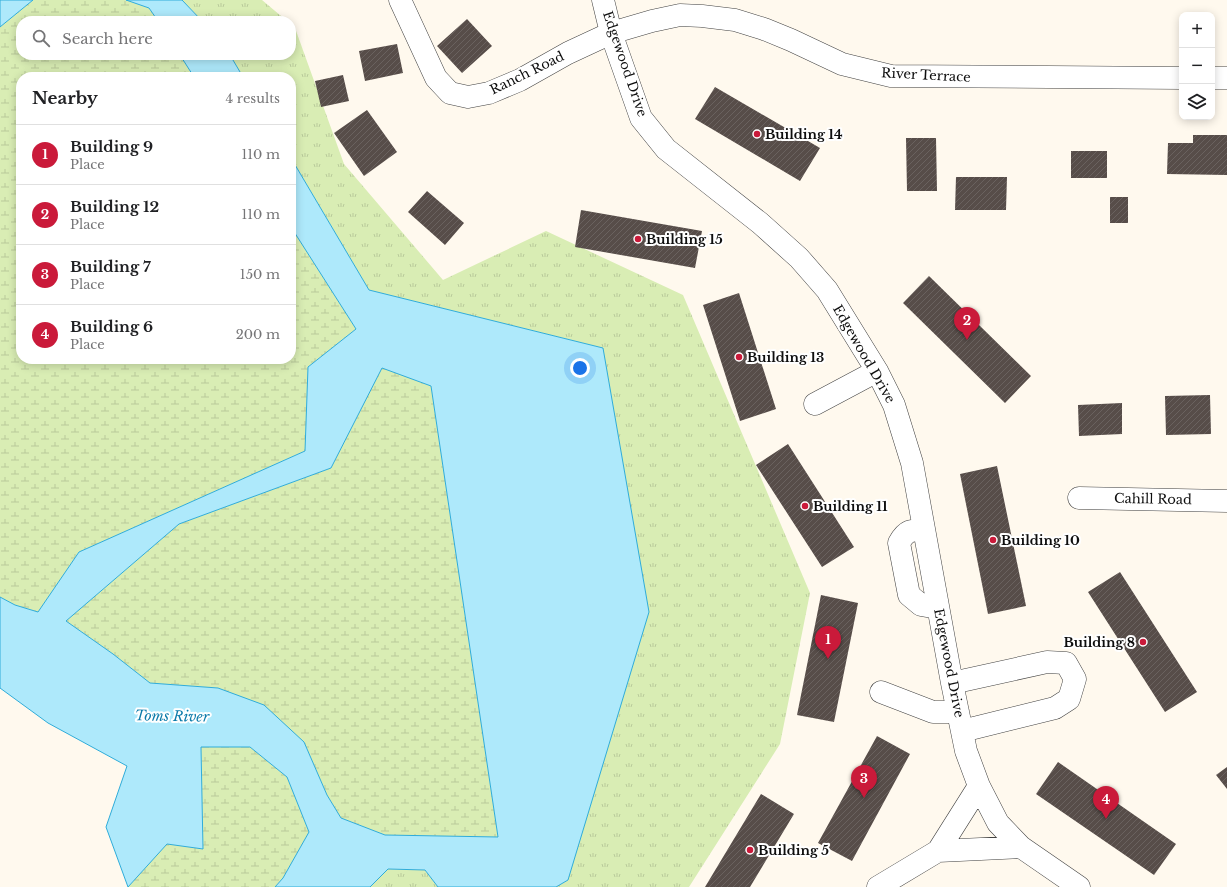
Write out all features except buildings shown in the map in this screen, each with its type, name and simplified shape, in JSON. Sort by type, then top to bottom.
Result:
[{"type":"street","name":"Ranch Road","points":[[400,0],[436,78],[450,93],[468,97],[489,94],[520,80],[568,53],[611,33]]},
{"type":"street","name":"Edgewood Drive","points":[[603,0],[611,33],[641,118],[666,149],[760,223],[799,258],[827,290],[877,371],[894,405],[912,463],[952,683],[966,751],[979,786],[998,823],[1021,847],[1079,887]]},
{"type":"street","name":"River Terrace","points":[[611,33],[652,21],[680,15],[702,16],[735,20],[791,40],[842,64],[891,76],[1179,78]]},
{"type":"street","points":[[1215,78],[1227,78]]},
{"type":"street","points":[[815,404],[877,371]]},
{"type":"street","name":"Cahill Road","points":[[1079,498],[1227,501]]},
{"type":"street","points":[[881,692],[960,722],[1054,708],[1069,699],[1076,678],[1066,663],[1047,662],[952,683]]},
{"type":"street","points":[[878,887],[938,851],[979,786]]},
{"type":"street","points":[[938,851],[1021,847]]},
{"type":"green space","points":[[33,0],[126,0],[149,8],[155,16],[16,16],[16,60],[183,60],[191,72],[16,72],[16,364],[296,364],[296,235],[356,329],[308,367],[305,451],[79,552],[38,612],[15,605],[0,597],[0,27]]},
{"type":"green space","points":[[182,0],[262,0],[281,16],[197,16]]},
{"type":"green space","points":[[296,31],[344,164],[443,280],[546,231],[683,295],[810,593],[780,744],[689,887],[556,887],[568,880],[603,348],[369,290],[296,166],[296,72],[240,72],[233,60],[296,60]]},
{"type":"green space","points":[[382,367],[431,386],[498,837],[385,835],[341,818],[327,795],[304,742],[218,688],[150,683],[113,654],[66,621],[179,524],[331,468]]},
{"type":"green space","points":[[201,747],[250,747],[287,777],[309,832],[283,878],[275,887],[128,887],[167,843],[203,849]]},
{"type":"green space","points":[[388,869],[425,870],[438,887],[370,887]]},
{"type":"water","points":[[0,0],[33,0],[0,27]]},
{"type":"water","points":[[126,0],[182,0],[197,16],[155,16],[149,8]]},
{"type":"water","points":[[183,60],[233,60],[240,72],[191,72]]},
{"type":"water","name":"Toms River","points":[[296,166],[369,290],[603,348],[649,612],[568,880],[556,887],[438,887],[425,870],[388,869],[370,887],[275,887],[283,878],[309,832],[287,777],[250,747],[201,747],[203,849],[167,844],[128,887],[106,827],[127,766],[48,723],[0,688],[0,597],[15,605],[38,612],[79,552],[305,451],[308,367],[356,329],[296,235]],"holes":[[[382,368],[431,386],[498,837],[385,835],[341,818],[327,795],[304,742],[264,705],[218,688],[150,683],[113,654],[66,621],[179,524],[331,468]]]},
{"type":"place","name":"Building 14","points":[[757,134]]},
{"type":"place","name":"Building 15","points":[[638,239]]},
{"type":"place","name":"Building 12","points":[[967,340]]},
{"type":"place","name":"Building 13","points":[[739,357]]},
{"type":"place","name":"Building 11","points":[[805,506]]},
{"type":"place","name":"Building 10","points":[[993,540]]},
{"type":"place","name":"Building 8","points":[[1143,642]]},
{"type":"place","name":"Building 9","points":[[828,659]]},
{"type":"place","name":"Building 7","points":[[864,798]]},
{"type":"place","name":"Building 6","points":[[1106,819]]},
{"type":"place","name":"Building 5","points":[[750,850]]}]
